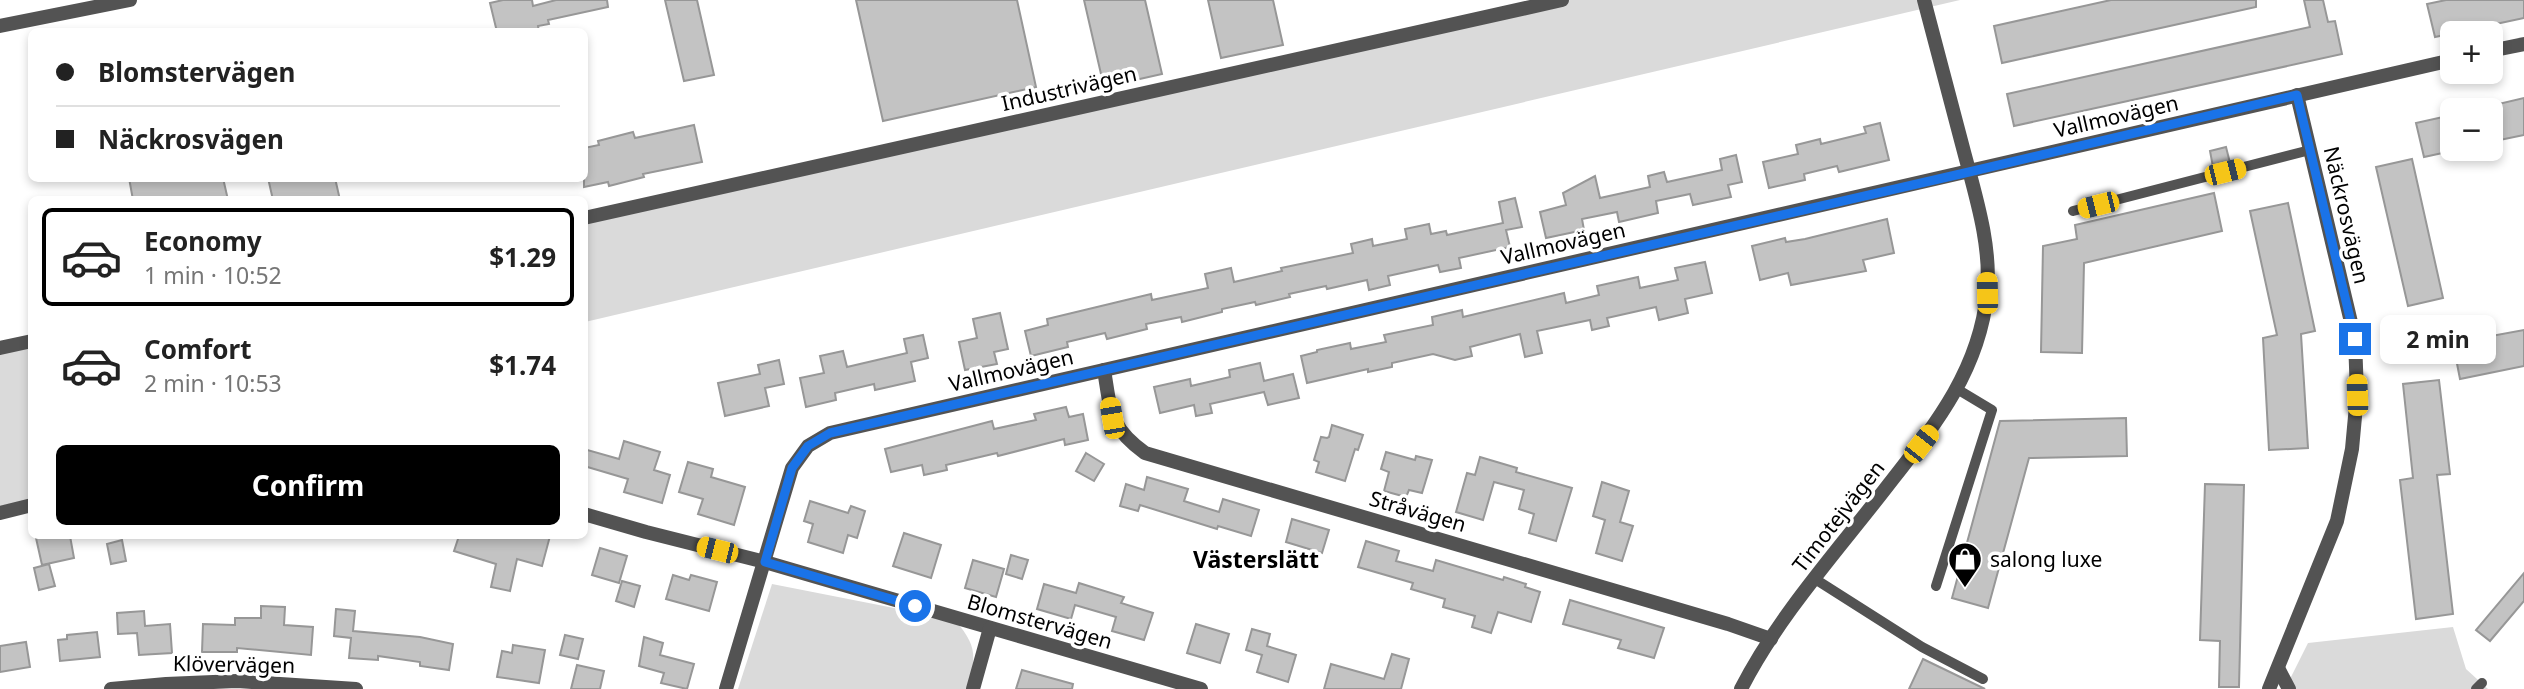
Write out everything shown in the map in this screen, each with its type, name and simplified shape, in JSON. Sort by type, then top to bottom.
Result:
[{"type":"street","points":[[0,26],[130,0]]},
{"type":"street","name":"Industrivägen","points":[[588,217],[1562,0]]},
{"type":"street","name":"Timotejvägen","points":[[1741,689],[1771,639],[1815,579],[1936,424],[1957,389],[1973,352],[1987,293],[1986,256],[1969,172],[1924,0]]},
{"type":"street","points":[[2503,48],[2524,44]]},
{"type":"street","name":"Vallmovägen","points":[[726,689],[792,468],[808,446],[830,433],[2440,63]]},
{"type":"street","name":"Näckrosvägen","points":[[2269,689],[2337,521],[2352,449],[2357,395],[2355,339],[2297,95]]},
{"type":"street","points":[[0,348],[28,342]]},
{"type":"street","name":"Stråvägen","points":[[1104,370],[1112,418],[1125,438],[1144,453],[1728,624],[1771,639]]},
{"type":"street","points":[[0,513],[28,506]]},
{"type":"street","name":"Blomstervägen","points":[[588,515],[646,533],[765,562],[1200,689]]},
{"type":"street","points":[[973,689],[990,628]]},
{"type":"street","points":[[2278,668],[2289,689]]},
{"type":"street","name":"Klövervägen","points":[[111,689],[237,681],[356,689]]},
{"type":"lane","points":[[2073,211],[2310,150]]},
{"type":"lane","points":[[1936,586],[1992,410],[1957,389]]},
{"type":"lane","points":[[1815,579],[1922,646],[1983,679]]},
{"type":"shaded area","points":[[1562,0],[1960,0],[588,321],[588,217]]},
{"type":"shaded area","points":[[28,342],[28,506],[0,513],[0,348]]},
{"type":"shaded area","points":[[772,584],[955,620],[968,638],[973,653],[967,689],[738,689]]},
{"type":"shaded area","points":[[2453,627],[2466,669],[2488,689],[2285,689],[2308,643]]},
{"type":"building","points":[[532,0],[533,6],[556,0],[607,0],[608,7],[548,20],[549,24],[538,28],[496,28],[490,3]]},
{"type":"building","points":[[665,0],[697,0],[714,75],[684,81]]},
{"type":"building","points":[[856,0],[1017,0],[1036,87],[883,121]]},
{"type":"building","points":[[1084,0],[1145,0],[1162,74],[1104,87]]},
{"type":"building","points":[[1208,0],[1273,0],[1283,45],[1221,58]]},
{"type":"building","points":[[2111,0],[2256,0],[2256,7],[2002,63],[1994,26]]},
{"type":"building","points":[[2304,0],[2323,0],[2328,22],[2335,21],[2342,54],[2014,126],[2007,94],[2310,27]]},
{"type":"building","points":[[2446,0],[2524,0],[2524,18],[2503,22],[2440,21],[2440,36],[2435,37],[2427,4]]},
{"type":"building","points":[[2524,98],[2524,135],[2503,139],[2503,103]]},
{"type":"building","points":[[2440,118],[2440,154],[2424,157],[2416,123]]},
{"type":"building","points":[[1880,123],[1889,160],[1839,172],[1837,166],[1804,174],[1805,180],[1769,188],[1763,162],[1798,154],[1796,145],[1820,139],[1821,144],[1866,133],[1864,127]]},
{"type":"building","points":[[694,125],[702,162],[643,174],[644,177],[609,186],[608,182],[584,187],[584,182],[588,182],[588,147],[599,145],[598,141],[633,132],[635,138]]},
{"type":"building","points":[[2226,147],[2230,163],[2213,167],[2210,151]]},
{"type":"building","points":[[1736,155],[1742,182],[1728,185],[1731,197],[1693,205],[1690,194],[1656,201],[1658,213],[1619,222],[1617,212],[1582,219],[1584,230],[1546,238],[1540,212],[1566,205],[1563,193],[1595,176],[1600,198],[1650,187],[1648,176],[1664,172],[1667,182],[1722,170],[1720,159]]},
{"type":"building","points":[[2412,159],[2443,298],[2408,306],[2376,167]]},
{"type":"building","points":[[130,182],[224,182],[227,196],[132,196]]},
{"type":"building","points":[[269,182],[336,182],[339,196],[272,196]]},
{"type":"building","points":[[2214,193],[2222,231],[2084,263],[2082,353],[2041,352],[2043,246],[2077,239],[2075,225]]},
{"type":"building","points":[[1515,198],[1522,227],[1506,230],[1510,247],[1459,258],[1461,268],[1440,272],[1438,265],[1388,276],[1390,285],[1369,290],[1367,280],[1327,289],[1326,286],[1256,305],[1255,302],[1222,309],[1222,312],[1182,322],[1181,317],[1146,324],[1147,329],[1107,339],[1105,333],[1067,342],[1068,347],[1031,356],[1025,331],[1048,325],[1047,319],[1151,294],[1152,300],[1208,288],[1205,274],[1231,268],[1234,282],[1282,271],[1281,268],[1353,253],[1351,244],[1372,239],[1373,246],[1407,239],[1405,229],[1429,224],[1431,234],[1446,231],[1447,235],[1503,223],[1499,202]]},
{"type":"building","points":[[2288,203],[2315,331],[2301,334],[2308,448],[2269,450],[2263,338],[2277,335],[2250,211]]},
{"type":"building","points":[[1887,219],[1894,253],[1863,260],[1866,271],[1791,285],[1788,273],[1760,280],[1752,246],[1785,238],[1786,242],[1805,239]]},
{"type":"building","points":[[1705,262],[1712,293],[1685,299],[1688,313],[1659,320],[1656,307],[1607,318],[1609,326],[1592,330],[1590,320],[1537,331],[1542,353],[1525,357],[1520,334],[1470,347],[1472,356],[1455,360],[1433,354],[1392,363],[1392,367],[1368,372],[1368,369],[1307,383],[1301,356],[1317,350],[1350,343],[1351,349],[1386,342],[1384,335],[1433,325],[1432,317],[1462,310],[1463,317],[1564,293],[1566,303],[1599,295],[1597,286],[1638,277],[1640,288],[1678,280],[1675,268]]},
{"type":"building","points":[[1000,313],[1008,349],[994,352],[997,364],[965,370],[959,342],[977,338],[973,319]]},
{"type":"building","points":[[2524,330],[2524,366],[2460,379],[2453,343]]},
{"type":"building","points":[[923,335],[928,358],[911,362],[915,381],[875,390],[874,384],[835,393],[836,400],[806,407],[800,378],[824,373],[820,356],[843,351],[847,367],[907,353],[904,339]]},
{"type":"building","points":[[779,360],[784,384],[765,388],[769,406],[725,416],[718,383],[760,374],[758,365]]},
{"type":"building","points":[[1260,363],[1264,381],[1293,374],[1299,398],[1268,405],[1264,392],[1210,404],[1212,413],[1196,416],[1194,405],[1160,413],[1154,387],[1190,379],[1191,386],[1230,377],[1229,370]]},
{"type":"building","points":[[2439,380],[2450,474],[2437,475],[2453,614],[2416,619],[2400,480],[2413,478],[2403,384]]},
{"type":"building","points":[[1066,407],[1069,417],[1083,414],[1088,440],[1065,445],[1064,439],[998,456],[997,453],[946,465],[947,470],[924,475],[922,465],[891,472],[885,449],[992,421],[994,429],[1036,420],[1034,414]]},
{"type":"building","points":[[2126,418],[2127,456],[2029,458],[1988,608],[1952,598],[2000,421]]},
{"type":"building","points":[[1332,425],[1363,435],[1358,450],[1355,449],[1345,481],[1316,472],[1319,462],[1314,460],[1321,437],[1329,437]]},
{"type":"building","points":[[624,441],[660,452],[654,470],[670,475],[662,503],[624,492],[628,479],[588,467],[588,450],[619,459]]},
{"type":"building","points":[[1386,452],[1415,460],[1416,456],[1432,460],[1422,493],[1409,490],[1406,497],[1384,491],[1389,472],[1381,469]]},
{"type":"building","points":[[1086,453],[1104,464],[1094,481],[1076,471]]},
{"type":"building","points":[[1480,457],[1517,468],[1516,472],[1572,488],[1556,541],[1529,533],[1534,514],[1519,509],[1524,490],[1494,482],[1483,520],[1456,512],[1467,473],[1475,475]]},
{"type":"building","points":[[688,462],[713,469],[711,477],[745,487],[734,525],[698,514],[703,499],[679,492]]},
{"type":"building","points":[[1147,477],[1188,489],[1184,501],[1219,512],[1223,499],[1259,510],[1251,536],[1218,526],[1217,529],[1140,505],[1138,511],[1120,506],[1126,484],[1144,490]]},
{"type":"building","points":[[1602,482],[1629,491],[1620,522],[1633,526],[1622,561],[1596,553],[1605,520],[1593,516]]},
{"type":"building","points":[[2205,484],[2244,485],[2239,687],[2219,687],[2220,641],[2200,640]]},
{"type":"building","points":[[810,501],[848,513],[851,506],[865,511],[857,538],[848,535],[843,553],[808,542],[813,524],[804,521]]},
{"type":"building","points":[[1292,519],[1329,530],[1322,553],[1286,542]]},
{"type":"building","points":[[904,533],[941,545],[931,578],[893,566]]},
{"type":"building","points":[[36,539],[71,539],[74,558],[42,565]]},
{"type":"building","points":[[458,539],[549,539],[542,566],[517,559],[510,591],[491,587],[496,564],[454,551]]},
{"type":"building","points":[[122,540],[126,561],[111,564],[107,544]]},
{"type":"building","points":[[1366,541],[1399,551],[1396,561],[1433,571],[1436,560],[1526,584],[1525,587],[1540,592],[1531,622],[1498,612],[1491,633],[1472,627],[1475,616],[1443,607],[1445,599],[1411,589],[1413,583],[1358,567]]},
{"type":"building","points":[[600,548],[627,556],[619,583],[592,575]]},
{"type":"building","points":[[1011,555],[1028,560],[1022,579],[1006,574]]},
{"type":"building","points":[[973,560],[1004,569],[996,597],[965,588]]},
{"type":"building","points":[[49,564],[55,586],[39,590],[34,568]]},
{"type":"building","points":[[2524,573],[2524,601],[2490,641],[2476,630]]},
{"type":"building","points":[[673,575],[689,580],[691,575],[717,582],[709,611],[666,599]]},
{"type":"building","points":[[622,581],[640,586],[634,607],[616,601]]},
{"type":"building","points":[[1079,583],[1124,597],[1121,603],[1153,613],[1144,640],[1112,631],[1116,617],[1075,605],[1071,619],[1037,609],[1044,584],[1076,593]]},
{"type":"building","points":[[1570,600],[1664,628],[1654,658],[1618,648],[1621,640],[1563,624]]},
{"type":"building","points":[[261,606],[285,607],[284,625],[313,627],[311,655],[237,648],[237,652],[202,652],[203,624],[235,625],[235,618],[261,618]]},
{"type":"building","points":[[336,609],[355,611],[353,631],[420,637],[453,644],[449,670],[420,666],[420,662],[378,656],[378,660],[349,658],[351,638],[334,636]]},
{"type":"building","points":[[144,611],[145,626],[170,624],[172,653],[139,655],[137,633],[118,634],[117,613]]},
{"type":"building","points":[[1196,624],[1229,634],[1220,663],[1187,653]]},
{"type":"building","points":[[1252,629],[1270,634],[1267,646],[1296,655],[1288,682],[1257,672],[1262,655],[1246,650]]},
{"type":"building","points":[[97,632],[100,657],[60,661],[58,640],[67,639],[67,635]]},
{"type":"building","points":[[565,635],[583,639],[578,659],[560,655]]},
{"type":"building","points":[[644,637],[663,643],[660,655],[694,664],[687,689],[661,683],[664,673],[639,666]]},
{"type":"building","points":[[26,642],[30,667],[0,672],[0,646]]},
{"type":"building","points":[[513,645],[545,650],[539,683],[497,677],[502,651],[512,653]]},
{"type":"building","points":[[1392,654],[1409,659],[1401,689],[1324,689],[1331,664],[1384,679]]},
{"type":"building","points":[[1923,659],[1985,689],[1909,689]]},
{"type":"building","points":[[577,665],[604,671],[600,689],[571,689]]},
{"type":"building","points":[[1022,670],[1073,684],[1072,689],[1016,689]]},
{"type":"place","name":"salong luxe","points":[[1965,589]]},
{"type":"district","name":"Västerslätt","points":[[1256,559]]},
{"type":"route","points":[[915,606],[765,562],[792,468],[808,446],[830,433],[2297,95],[2355,339]]}]
